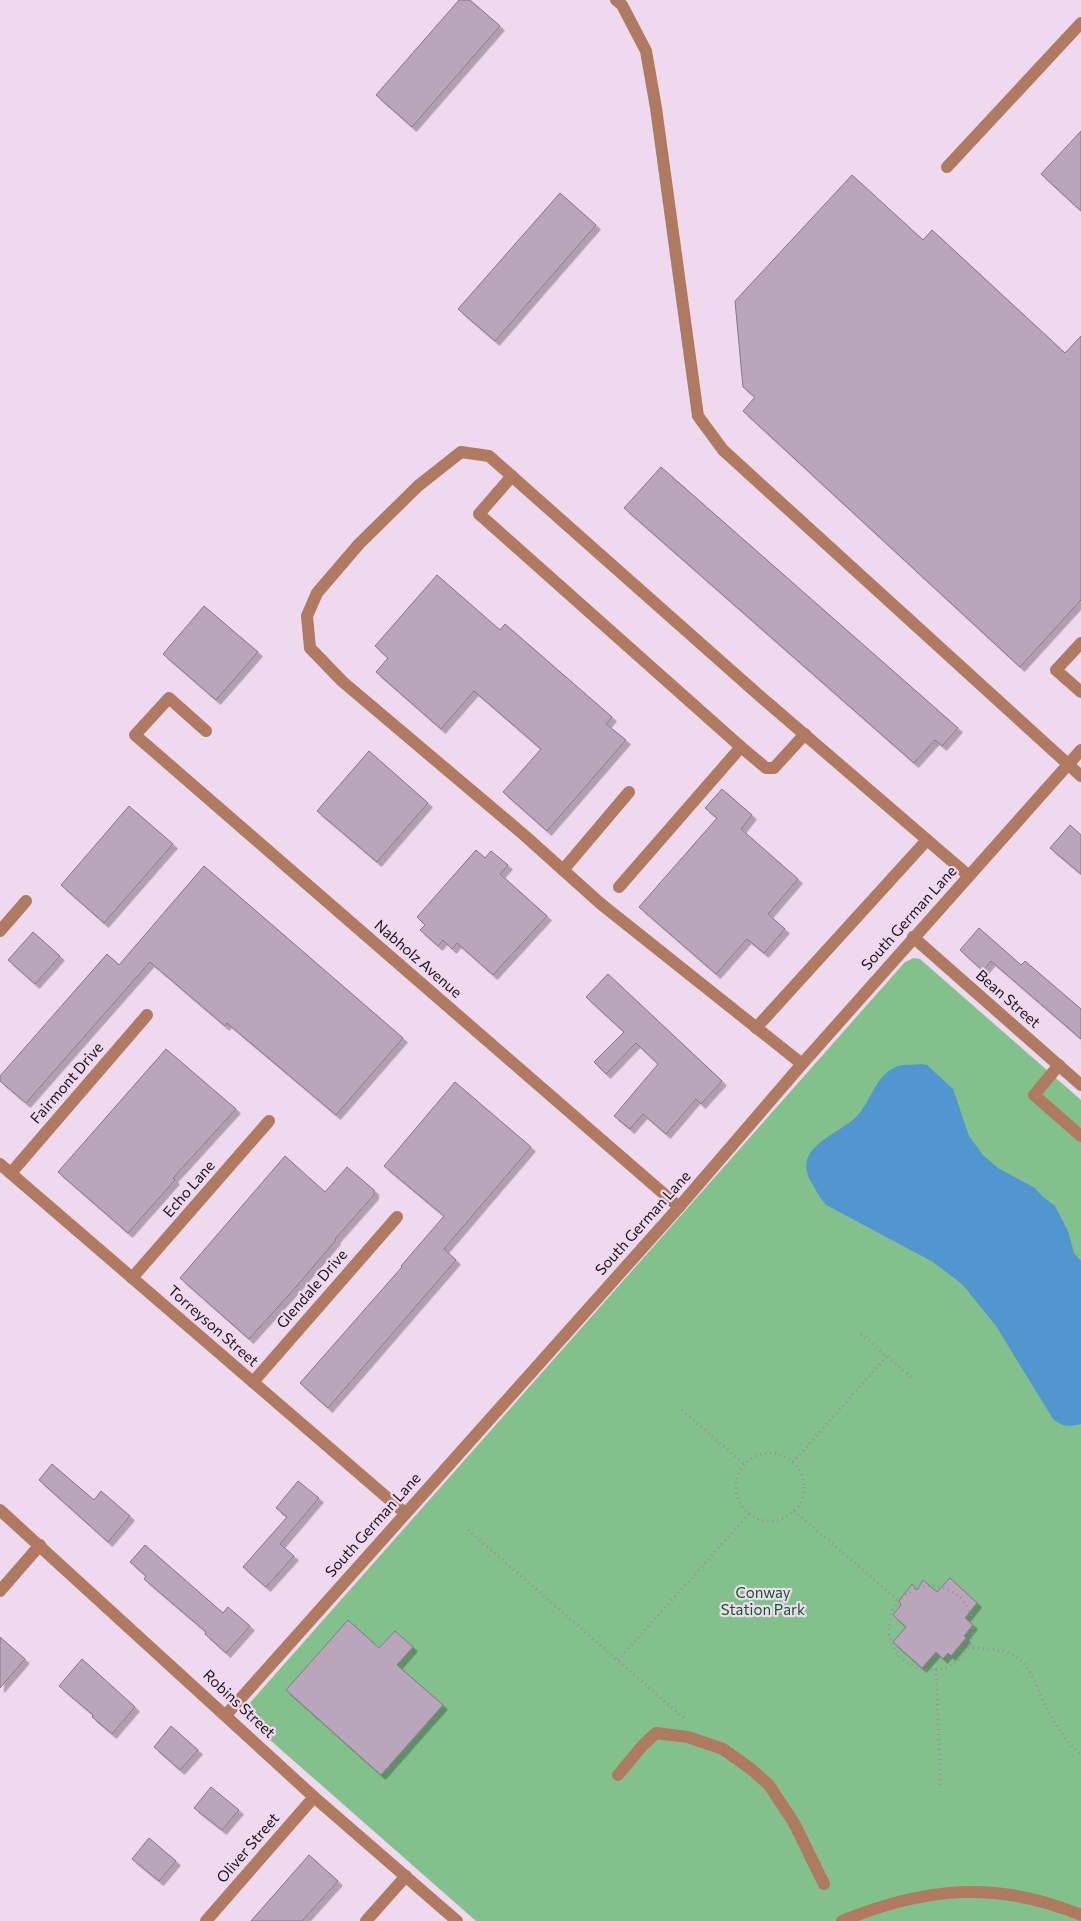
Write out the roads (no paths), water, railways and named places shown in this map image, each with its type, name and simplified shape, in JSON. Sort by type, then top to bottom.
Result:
[{"type":"street","points":[[616,0],[622,5],[646,51],[656,108],[698,416],[723,450],[1081,776]]},
{"type":"street","points":[[947,167],[1081,24]]},
{"type":"street","points":[[802,1064],[600,904],[563,870],[343,682],[310,648],[306,616],[317,593],[358,544],[418,486],[461,452],[489,456],[804,734],[969,876]]},
{"type":"street","points":[[512,476],[479,514],[741,746],[766,768],[774,768],[804,734]]},
{"type":"street","points":[[1081,643],[1056,670],[1081,692]]},
{"type":"street","name":"Nabholz Avenue","points":[[206,731],[169,698],[135,735],[679,1207]]},
{"type":"street","points":[[619,887],[741,746]]},
{"type":"street","name":"South German Lane","points":[[226,1715],[679,1207],[802,1064],[1081,750]]},
{"type":"street","points":[[563,870],[629,792]]},
{"type":"street","points":[[756,1028],[927,840]]},
{"type":"street","points":[[0,931],[26,901]]},
{"type":"street","name":"Bean Street","points":[[914,937],[1081,1084]]},
{"type":"street","name":"Fairmont Drive","points":[[10,1173],[147,1015]]},
{"type":"street","points":[[1059,1065],[1034,1095],[1081,1136]]},
{"type":"street","name":"Echo Lane","points":[[132,1278],[269,1121]]},
{"type":"street","name":"Torreyson Street","points":[[0,1164],[405,1513]]},
{"type":"street","name":"Glendale Drive","points":[[253,1382],[397,1217]]},
{"type":"street","name":"Robins Street","points":[[0,1510],[314,1797],[457,1921]]},
{"type":"street","points":[[0,1591],[40,1545]]},
{"type":"street","points":[[618,1775],[643,1745],[656,1734],[688,1737],[723,1749],[751,1769],[769,1785],[794,1823],[824,1884]]},
{"type":"street","name":"Oliver Street","points":[[206,1921],[314,1797]]},
{"type":"street","points":[[366,1921],[406,1876]]},
{"type":"street","points":[[842,1921],[880,1906],[908,1898],[970,1891],[1030,1899],[1081,1914]]},
{"type":"water","points":[[927,1065],[953,1089],[969,1136],[983,1155],[998,1168],[1035,1188],[1055,1206],[1068,1231],[1074,1253],[1081,1261],[1081,1424],[1066,1426],[1053,1419],[996,1326],[963,1285],[933,1262],[828,1206],[819,1196],[807,1173],[807,1162],[810,1153],[855,1118],[884,1075],[898,1066]]},
{"type":"park label","name":"Conway Station Park","points":[[763,1602]]}]
